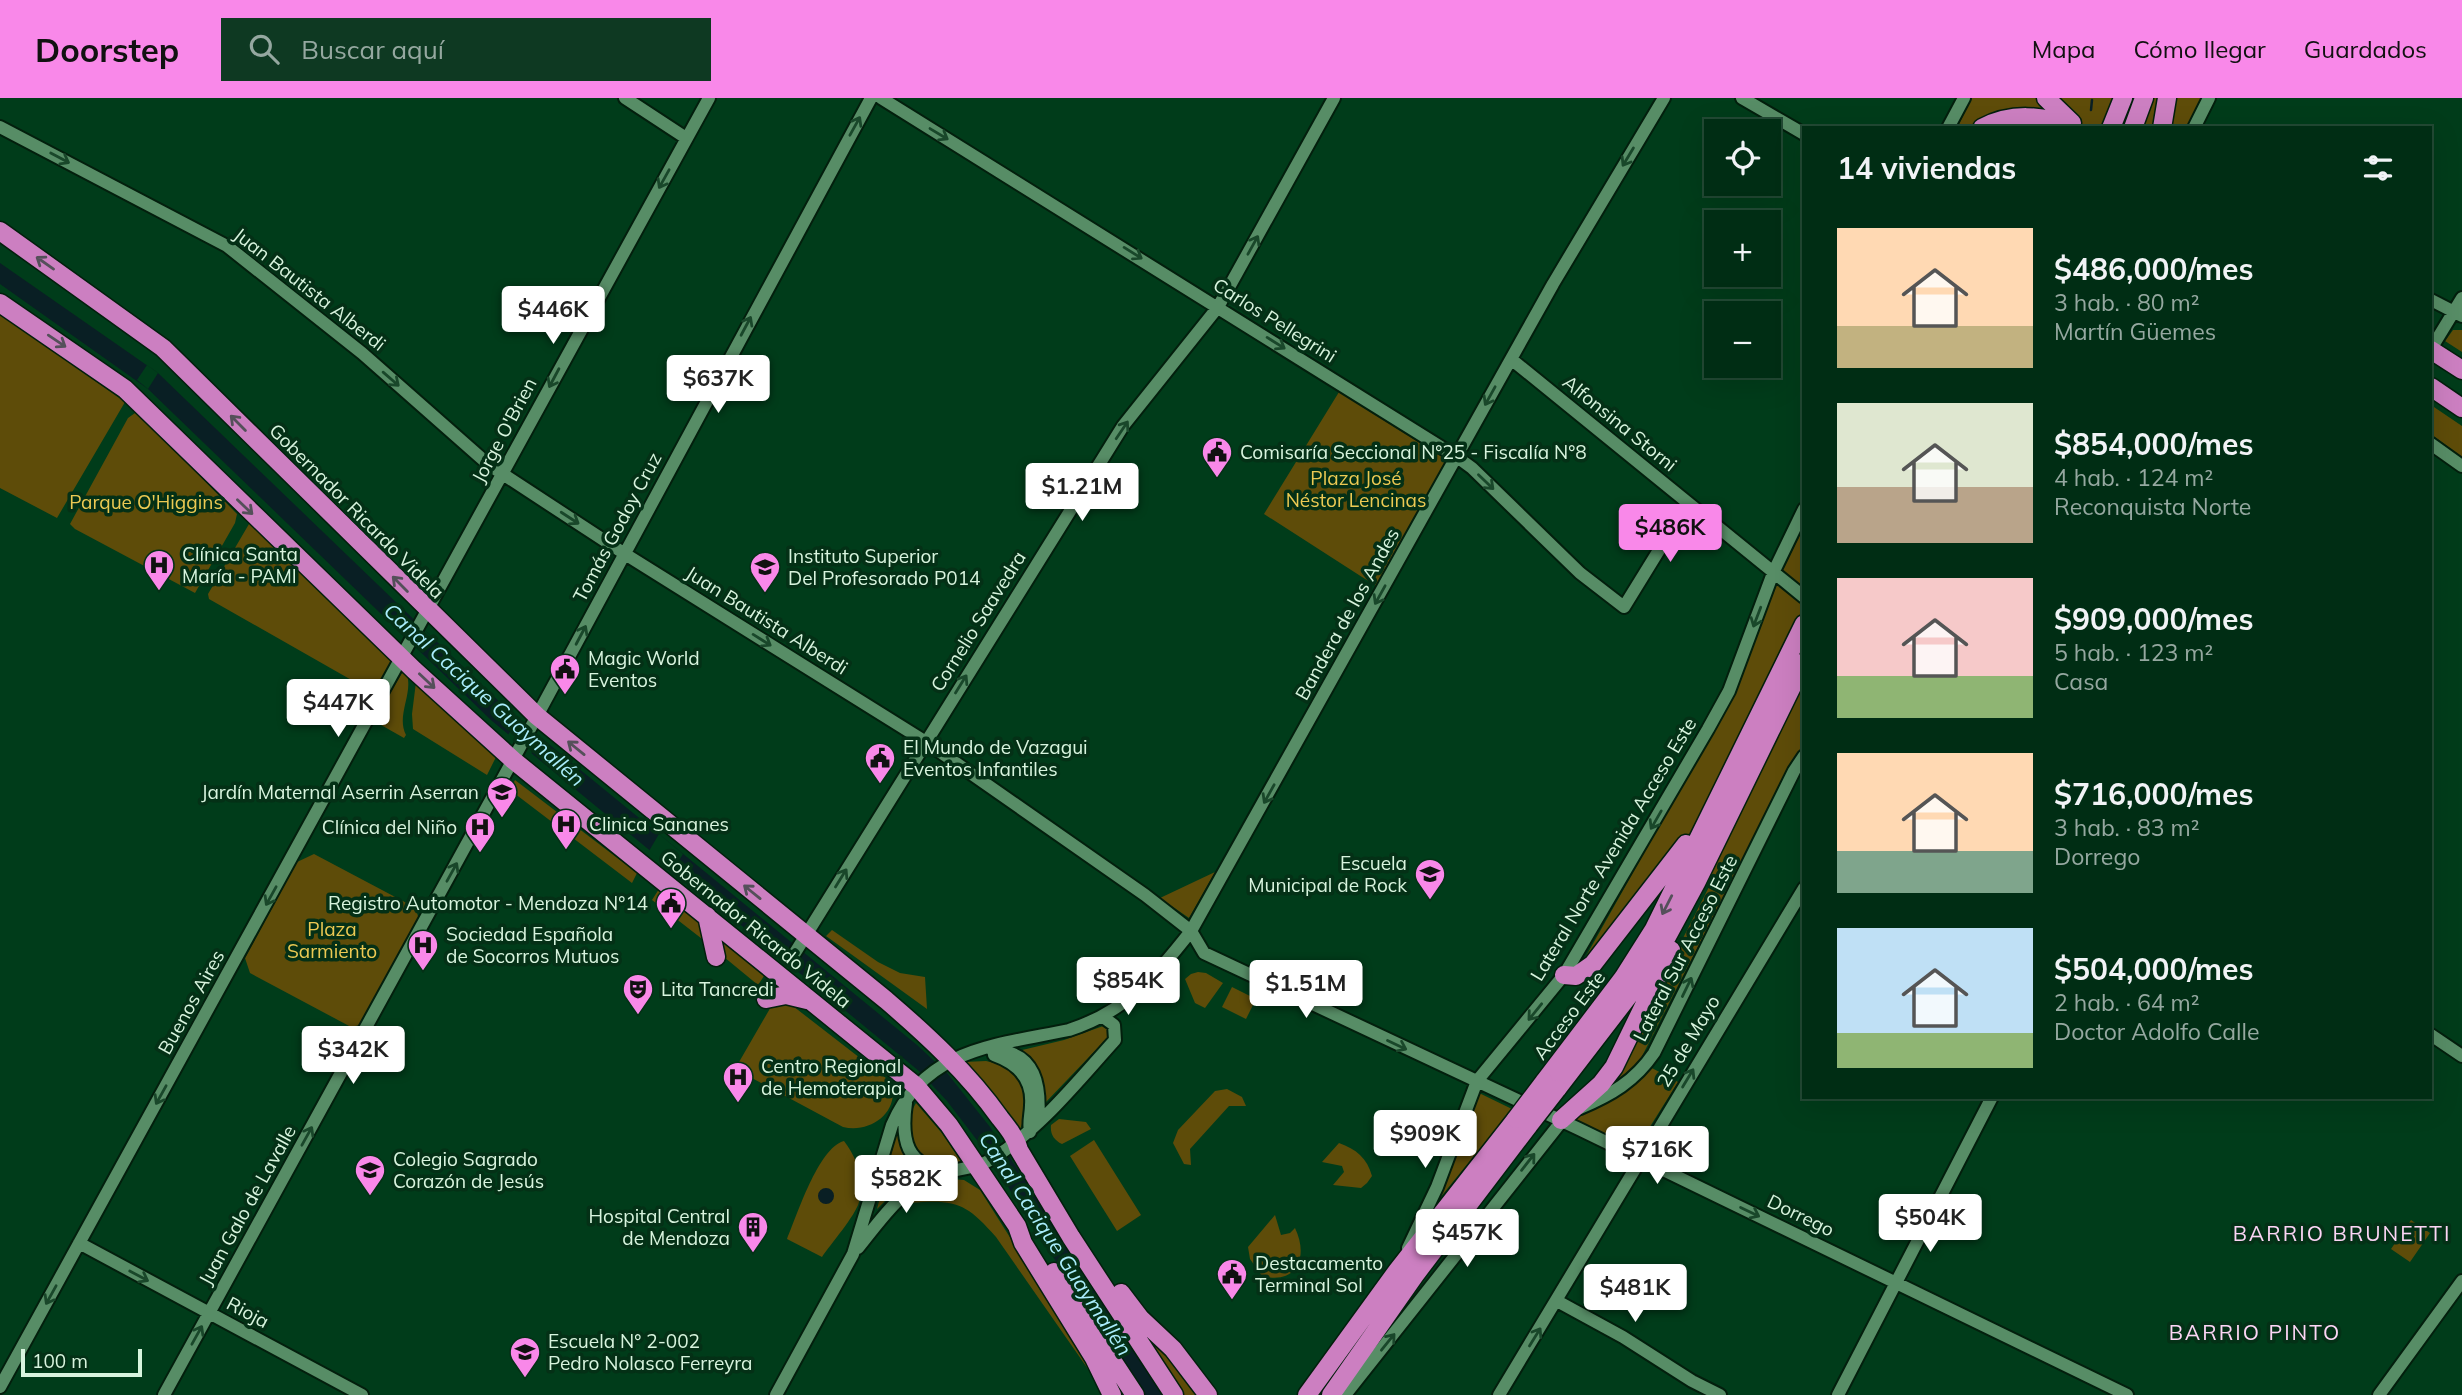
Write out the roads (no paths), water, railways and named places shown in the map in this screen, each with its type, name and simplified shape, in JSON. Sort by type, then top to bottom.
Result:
[{"type":"highway","points":[[2046,98],[2075,126]]},
{"type":"highway","points":[[2112,126],[2123,98]]},
{"type":"highway","points":[[2134,126],[2144,98]]},
{"type":"highway","points":[[2162,126],[2167,98]]},
{"type":"highway","points":[[1987,126],[2020,117],[2050,119],[2067,126]]},
{"type":"highway","name":"Gobernador Ricardo Videla","points":[[0,231],[163,348],[415,634],[525,738],[799,946],[896,1009],[929,1076],[949,1125],[1019,1150],[1071,1237],[1171,1390]]},
{"type":"highway","name":"Gobernador Ricardo Videla","points":[[0,303],[125,389],[415,634],[707,916],[816,1004],[929,1076],[992,1107],[1008,1147],[1017,1226],[1023,1243],[1094,1358],[1112,1395]]},
{"type":"highway","points":[[2432,350],[2462,370]]},
{"type":"highway","points":[[2432,388],[2462,408]]},
{"type":"highway","name":"Acceso Este","points":[[1551,1086],[1649,938],[1802,628]]},
{"type":"highway","name":"Acceso Este","points":[[1307,1395],[1551,1086],[1630,993],[1662,946],[1802,666]]},
{"type":"highway","points":[[1564,975],[1576,976],[1593,964],[1683,850],[1764,703]]},
{"type":"highway","points":[[1561,1120],[1601,1084],[1614,1067],[1683,926],[1714,846]]},
{"type":"highway","points":[[707,916],[716,957]]},
{"type":"highway","points":[[766,999],[786,995],[816,1004]]},
{"type":"highway","name":"Gobernador Ricardo Videla","points":[[1008,1147],[1027,1146],[1134,1311],[1172,1349],[1208,1395]]},
{"type":"highway","name":"Gobernador Ricardo Videla","points":[[1017,1226],[1039,1248],[1135,1395]]},
{"type":"highway","points":[[1345,1392],[1404,1275]]},
{"type":"highway","name":"Acceso Este","points":[[1331,1395],[1404,1275]]},
{"type":"street","points":[[625,98],[686,138]]},
{"type":"street","name":"Jorge O'Brien","points":[[415,634],[709,98]]},
{"type":"street","name":"Tomás Godoy Cruz","points":[[525,738],[871,98]]},
{"type":"street","name":"Carlos Pellegrini","points":[[881,98],[1457,457],[1472,468],[1580,573],[1624,607],[1688,503]]},
{"type":"street","name":"Cornelio Saavedra","points":[[799,946],[1123,426],[1219,307],[1334,98]]},
{"type":"street","name":"Bandera de los Andes","points":[[929,1076],[977,1050],[1069,1030],[1103,1017],[1125,1003],[1151,980],[1191,931],[1511,359],[1664,98]]},
{"type":"street","points":[[1742,98],[1802,133]]},
{"type":"street","points":[[1949,126],[1964,98]]},
{"type":"street","points":[[2195,126],[2209,98]]},
{"type":"street","name":"Juan Bautista Alberdi","points":[[0,127],[228,246],[362,353],[489,465],[625,554],[926,742],[1145,895],[1191,931],[1204,953],[1477,1082],[1527,1117]]},
{"type":"street","points":[[2432,348],[2458,314],[2462,298]]},
{"type":"street","points":[[2432,301],[2458,314]]},
{"type":"street","name":"Alfonsina Storni","points":[[1511,359],[1802,595]]},
{"type":"street","points":[[2432,445],[2462,466]]},
{"type":"street","name":"Lateral Norte Avenida Acceso Este","points":[[1404,1275],[1477,1082],[1564,975],[1724,701],[1773,573],[1802,513]]},
{"type":"street","name":"Buenos Aires","points":[[0,1387],[415,634]]},
{"type":"street","name":"Juan Galo de Lavalle","points":[[164,1395],[525,738]]},
{"type":"street","name":"Lateral Sur Acceso Este","points":[[1561,1120],[1622,1087],[1634,1078],[1654,1053],[1802,759]]},
{"type":"street","name":"25 de Mayo","points":[[1499,1395],[1802,891]]},
{"type":"street","points":[[776,1395],[853,1254],[901,1197],[932,1177],[959,1170],[1008,1147],[1115,1040],[1114,1025],[1103,1017]]},
{"type":"street","points":[[2432,1036],[2462,1056]]},
{"type":"street","points":[[977,1050],[1012,1063],[1027,1080],[1031,1095],[1008,1147]]},
{"type":"street","points":[[929,1076],[903,1130],[906,1144],[912,1154],[932,1168],[959,1170]]},
{"type":"street","points":[[853,1254],[892,1125],[929,1076]]},
{"type":"street","points":[[1838,1395],[1991,1099]]},
{"type":"street","name":"Dorrego","points":[[1527,1117],[1561,1120],[2127,1395]]},
{"type":"street","points":[[1345,1392],[1561,1120]]},
{"type":"street","name":"Rioja","points":[[79,1243],[362,1395]]},
{"type":"street","points":[[2379,1395],[2462,1281]]},
{"type":"street","points":[[1557,1301],[1720,1395]]},
{"type":"water","name":"Canal Cacique Guaymallén","points":[[0,263],[158,373],[512,714],[917,1045],[947,1073],[990,1127],[1166,1395],[1142,1395],[983,1148],[947,1101],[919,1071],[492,721],[148,389],[0,284]]},
{"type":"water","points":[[823,1188],[829,1188],[834,1196],[832,1202],[823,1204],[818,1199],[818,1193]]},
{"type":"waterway","points":[[2091,110],[2092,100]]},
{"type":"place","name":"Comisaría Seccional N°25 - Fiscalía N°8","points":[[1217,479]]},
{"type":"place","name":"Clínica Santa María - PAMI","points":[[159,592]]},
{"type":"place","name":"Instituto Superior Del Profesorado P014","points":[[765,594]]},
{"type":"place","name":"Magic World Eventos","points":[[565,696]]},
{"type":"place","name":"El Mundo de Vazagui Eventos Infantiles","points":[[880,785]]},
{"type":"place","name":"Jardín Maternal Aserrin Aserran","points":[[502,819]]},
{"type":"place","name":"Clinica Sananes","points":[[566,851]]},
{"type":"place","name":"Clínica del Niño","points":[[480,854]]},
{"type":"place","name":"Escuela Municipal de Rock","points":[[1430,901]]},
{"type":"place","name":"Registro Automotor - Mendoza N°14","points":[[671,930]]},
{"type":"place","name":"Sociedad Española de Socorros Mutuos","points":[[423,972]]},
{"type":"place","name":"Lita Tancredi","points":[[638,1016]]},
{"type":"place","name":"Centro Regional de Hemoterapia","points":[[738,1104]]},
{"type":"place","name":"Colegio Sagrado Corazón de Jesús","points":[[370,1197]]},
{"type":"place","name":"Hospital Central de Mendoza","points":[[753,1254]]},
{"type":"place","name":"Destacamento Terminal Sol","points":[[1232,1301]]},
{"type":"place","name":"Escuela N° 2-002 Pedro Nolasco Ferreyra","points":[[525,1379]]},
{"type":"district","name":"BARRIO BRUNETTI","points":[[2342,1234]]},
{"type":"district","name":"BARRIO PINTO","points":[[2255,1333]]},
{"type":"park label","name":"Plaza José Néstor Lencinas","points":[[1356,489]]},
{"type":"park label","name":"Parque O'Higgins","points":[[146,502]]},
{"type":"park label","name":"Plaza Sarmiento","points":[[332,940]]}]
